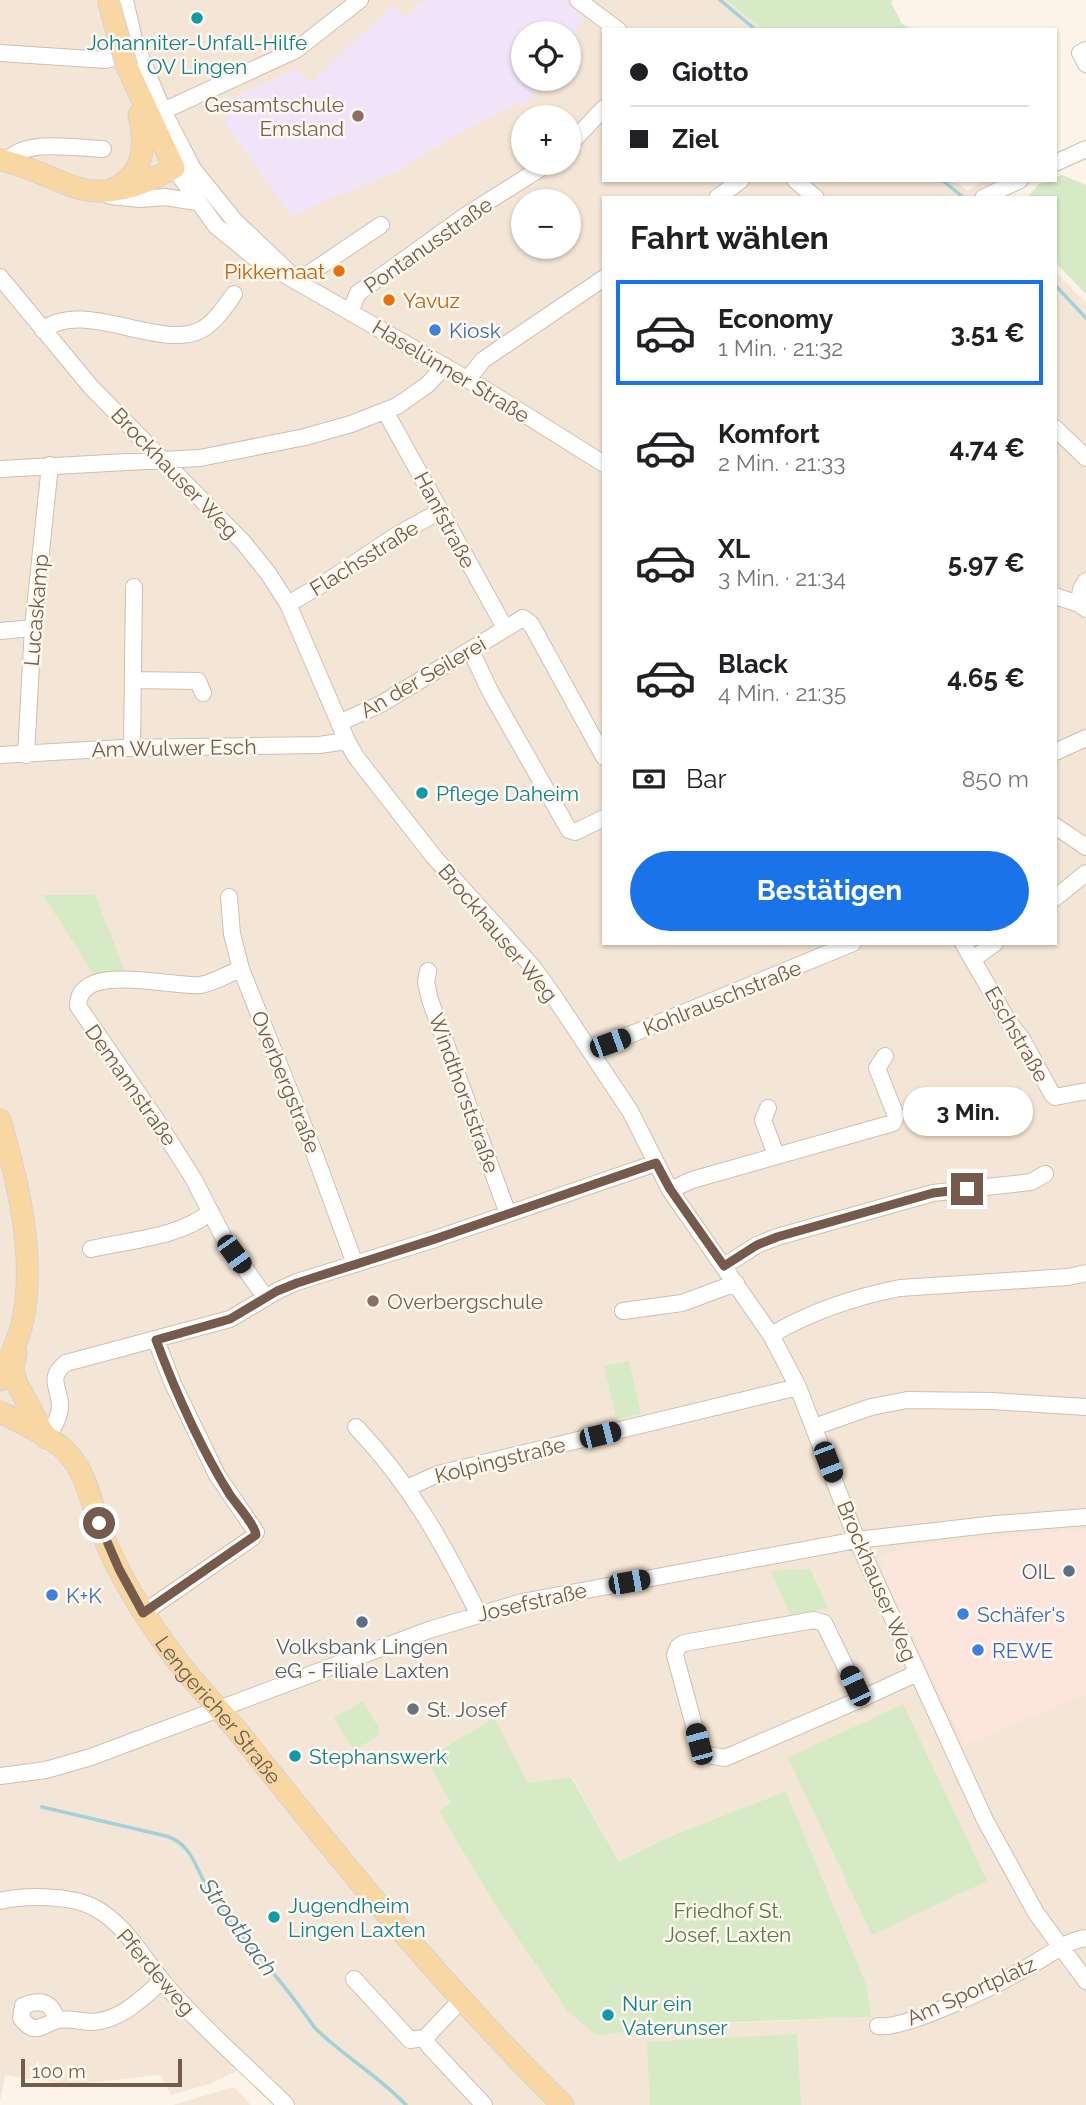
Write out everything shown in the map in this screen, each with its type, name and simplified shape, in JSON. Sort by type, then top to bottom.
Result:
[{"type":"main road","points":[[4,161],[32,169],[72,186],[105,193],[141,184],[174,168],[126,59],[108,0]]},
{"type":"main road","points":[[105,193],[123,184],[132,175],[139,161],[149,112]]},
{"type":"main road","points":[[0,1120],[20,1202],[26,1285],[22,1324],[0,1380]]},
{"type":"main road","points":[[17,1340],[13,1370],[16,1382],[46,1438]]},
{"type":"main road","name":"Lengericher Straße","points":[[0,1412],[62,1447],[79,1469],[103,1537],[143,1613],[176,1659],[406,1938],[461,2000],[563,2105]]},
{"type":"street","points":[[0,53],[126,59],[125,0]]},
{"type":"street","points":[[149,112],[296,50],[360,0]]},
{"type":"street","points":[[578,0],[615,28]]},
{"type":"street","points":[[1086,50],[1080,53],[1086,64]]},
{"type":"street","points":[[581,132],[602,110]]},
{"type":"street","name":"Haselünner Straße","points":[[149,112],[215,199],[250,237],[298,281]]},
{"type":"street","points":[[4,161],[12,154],[27,148],[103,149]]},
{"type":"street","points":[[1057,162],[1086,149]]},
{"type":"street","name":"Haselünner Straße","points":[[174,168],[216,226],[240,247],[468,379],[602,463]]},
{"type":"street","name":"Pontanusstraße","points":[[350,312],[358,293],[465,216],[531,175]]},
{"type":"street","points":[[720,196],[738,182]]},
{"type":"street","points":[[797,182],[814,196]]},
{"type":"street","points":[[988,196],[1016,182]]},
{"type":"street","points":[[105,193],[112,198],[165,197],[197,202]]},
{"type":"street","points":[[298,281],[381,225]]},
{"type":"street","name":"Brockhauser Weg","points":[[0,277],[91,387],[243,542],[268,573],[288,604],[347,741],[380,789],[428,848],[532,966],[630,1111],[670,1189],[771,1335],[798,1387],[857,1540],[991,1832],[1036,1913],[1086,1981]]},
{"type":"street","points":[[468,379],[483,360],[602,279]]},
{"type":"street","points":[[43,330],[62,319],[76,319],[189,334],[207,326],[234,294]]},
{"type":"street","points":[[0,469],[200,458],[257,448],[328,430],[385,411],[418,393],[445,366]]},
{"type":"street","name":"Hanfstraße","points":[[385,411],[505,628]]},
{"type":"street","points":[[1057,430],[1086,458]]},
{"type":"street","name":"Lucaskamp","points":[[26,755],[33,628],[50,465]]},
{"type":"street","name":"Flachsstraße","points":[[288,604],[440,511]]},
{"type":"street","points":[[1057,597],[1082,606],[1081,589],[1086,581]]},
{"type":"street","points":[[132,748],[134,587]]},
{"type":"street","points":[[505,628],[523,618],[531,624],[602,753]]},
{"type":"street","points":[[0,631],[33,628]]},
{"type":"street","name":"An der Seilerei","points":[[339,723],[381,704],[505,628]]},
{"type":"street","points":[[471,651],[491,693],[569,830],[575,832],[602,819]]},
{"type":"street","points":[[133,680],[198,681],[203,693]]},
{"type":"street","points":[[1057,751],[1086,738]]},
{"type":"street","name":"Am Wulwer Esch","points":[[0,755],[132,748],[319,746],[347,741]]},
{"type":"street","points":[[1057,827],[1086,848]]},
{"type":"street","points":[[1057,896],[1086,873]]},
{"type":"street","name":"Overbergstraße","points":[[229,897],[232,934],[241,970],[312,1147],[355,1264]]},
{"type":"street","name":"Kohlrauschstraße","points":[[592,1053],[610,1043],[848,945]]},
{"type":"street","name":"Eschstraße","points":[[964,945],[1008,1021],[1023,1039],[1052,1094],[1060,1097],[1086,1091]]},
{"type":"street","points":[[973,959],[992,945]]},
{"type":"street","name":"Demannstraße","points":[[241,970],[199,985],[105,980],[88,987],[79,995],[78,1001],[80,1012],[174,1147],[226,1242],[266,1298]]},
{"type":"street","name":"Windthorststraße","points":[[428,971],[426,982],[441,1034],[508,1214]]},
{"type":"street","points":[[670,1189],[775,1155],[896,1121],[877,1068],[885,1056]]},
{"type":"street","points":[[768,1108],[763,1119],[775,1155]]},
{"type":"street","points":[[46,1438],[59,1414],[55,1377],[66,1363],[230,1319],[297,1283],[656,1163]]},
{"type":"street","points":[[724,1266],[757,1245],[933,1193],[1031,1182],[1045,1174]]},
{"type":"street","points":[[91,1249],[165,1236],[211,1212]]},
{"type":"street","points":[[771,1335],[814,1312],[873,1293],[900,1288],[1068,1277],[1086,1273]]},
{"type":"street","points":[[623,1311],[682,1303],[736,1283]]},
{"type":"street","points":[[143,1613],[253,1538],[256,1532],[218,1475],[173,1384],[156,1340]]},
{"type":"street","name":"Kolpingstraße","points":[[407,1488],[439,1474],[798,1387]]},
{"type":"street","points":[[814,1427],[871,1406],[907,1400],[992,1401],[1086,1407]]},
{"type":"street","points":[[356,1427],[394,1468],[430,1522],[478,1613]]},
{"type":"street","name":"Josefstraße","points":[[0,1776],[46,1770],[91,1757],[478,1613],[578,1591],[857,1540],[1086,1517]]},
{"type":"street","points":[[861,1699],[831,1633],[824,1623],[814,1620],[684,1643],[678,1647],[675,1656],[699,1744],[702,1751],[716,1758],[742,1752],[861,1699],[917,1673]]},
{"type":"street","name":"Pferdeweg","points":[[0,1901],[56,1898],[96,1908],[143,1953],[162,1981],[202,2025],[286,2105]]},
{"type":"street","name":"Am Sportplatz","points":[[878,2026],[900,2024],[984,1990],[1073,1940],[1086,1938]]},
{"type":"street","points":[[354,1979],[410,2040],[425,2038],[461,2000]]},
{"type":"street","points":[[57,2020],[93,2022],[114,2018],[162,1981]]},
{"type":"street","points":[[425,2038],[429,2046],[484,2105]]},
{"type":"shaded area","points":[[0,0],[726,0],[761,28],[602,28],[602,182],[957,182],[968,191],[982,182],[1002,182],[1005,196],[602,196],[602,945],[1057,945],[1057,273],[1086,303],[1086,2105],[296,2105],[254,2063],[209,2084],[171,2095],[160,2075],[69,2085],[5,2075],[0,2102]],"holes":[[[494,1719],[528,1783],[572,1777],[619,1862],[664,1839],[786,1791],[867,1986],[871,2017],[710,2024],[629,2030],[597,2036],[568,2012],[496,1906],[440,1811],[451,1803],[477,1728]]]},
{"type":"shaded area","name":"Gesamtschule Emsland","points":[[424,0],[566,0],[587,14],[581,23],[511,21],[511,91],[535,91],[525,105],[519,102],[511,105],[388,176],[333,197],[292,217],[226,125],[220,104],[295,69],[311,82],[393,5],[404,17]]},
{"type":"shaded area","points":[[1086,1529],[1086,1694],[965,1745],[882,1572],[884,1555],[929,1544]]},
{"type":"shaded area","points":[[234,2087],[251,2105],[173,2105]]},
{"type":"green space","points":[[726,0],[893,0],[891,2],[902,24],[911,28],[761,28]]},
{"type":"green space","points":[[1062,175],[1086,185],[1086,294],[1057,264],[1057,196],[1029,196],[1039,184],[1057,182],[1057,176]]},
{"type":"green space","points":[[43,895],[95,895],[126,973],[95,976]]},
{"type":"green space","points":[[629,1361],[641,1414],[616,1419],[604,1366]]},
{"type":"green space","points":[[810,1569],[828,1608],[791,1617],[771,1571]]},
{"type":"green space","points":[[363,1701],[380,1730],[379,1735],[354,1751],[334,1718]]},
{"type":"green space","points":[[903,1704],[987,1881],[872,1935],[788,1758]]},
{"type":"green space","name":"Friedhof St. Josef, Laxten","points":[[494,1718],[528,1783],[571,1777],[619,1862],[664,1839],[786,1791],[867,1986],[871,2017],[699,2024],[597,2036],[568,2012],[496,1906],[439,1811],[451,1803],[426,1759]]},
{"type":"green space","points":[[797,2034],[801,2105],[650,2105],[647,2042]]},
{"type":"waterway","points":[[720,0],[754,28]]},
{"type":"waterway","points":[[944,182],[962,196]]},
{"type":"waterway","points":[[1057,287],[1086,318]]},
{"type":"waterway","name":"Strootbach","points":[[42,1807],[166,1836],[182,1845],[192,1857],[221,1910],[315,2028],[406,2105]]},
{"type":"place","name":"Johanniter-Unfall-Hilfe OV Lingen","points":[[197,18]]},
{"type":"place","name":"Gesamtschule Emsland","points":[[358,116]]},
{"type":"place","name":"Pikkemaat","points":[[339,271]]},
{"type":"place","name":"Yavuz","points":[[389,300]]},
{"type":"place","name":"Kiosk","points":[[435,330]]},
{"type":"place","name":"Pflege Daheim","points":[[422,793]]},
{"type":"place","name":"Overbergschule","points":[[373,1301]]},
{"type":"place","name":"OIL","points":[[1069,1571]]},
{"type":"place","name":"K+K","points":[[52,1595]]},
{"type":"place","name":"Schäfer's","points":[[963,1614]]},
{"type":"place","name":"Volksbank Lingen eG - Filiale Laxten","points":[[362,1622]]},
{"type":"place","name":"REWE","points":[[978,1650]]},
{"type":"place","name":"St. Josef","points":[[413,1709]]},
{"type":"place","name":"Stephanswerk","points":[[295,1756]]},
{"type":"place","name":"Jugendheim Lingen Laxten","points":[[274,1917]]},
{"type":"place","name":"Nur ein Vaterunser","points":[[608,2015]]},
{"type":"route","points":[[99,1523],[103,1537],[143,1613],[256,1535],[255,1529],[239,1510],[218,1475],[173,1384],[156,1340],[230,1319],[277,1291],[297,1283],[656,1163],[670,1189],[724,1266],[757,1245],[777,1237],[933,1193],[967,1189]]}]
